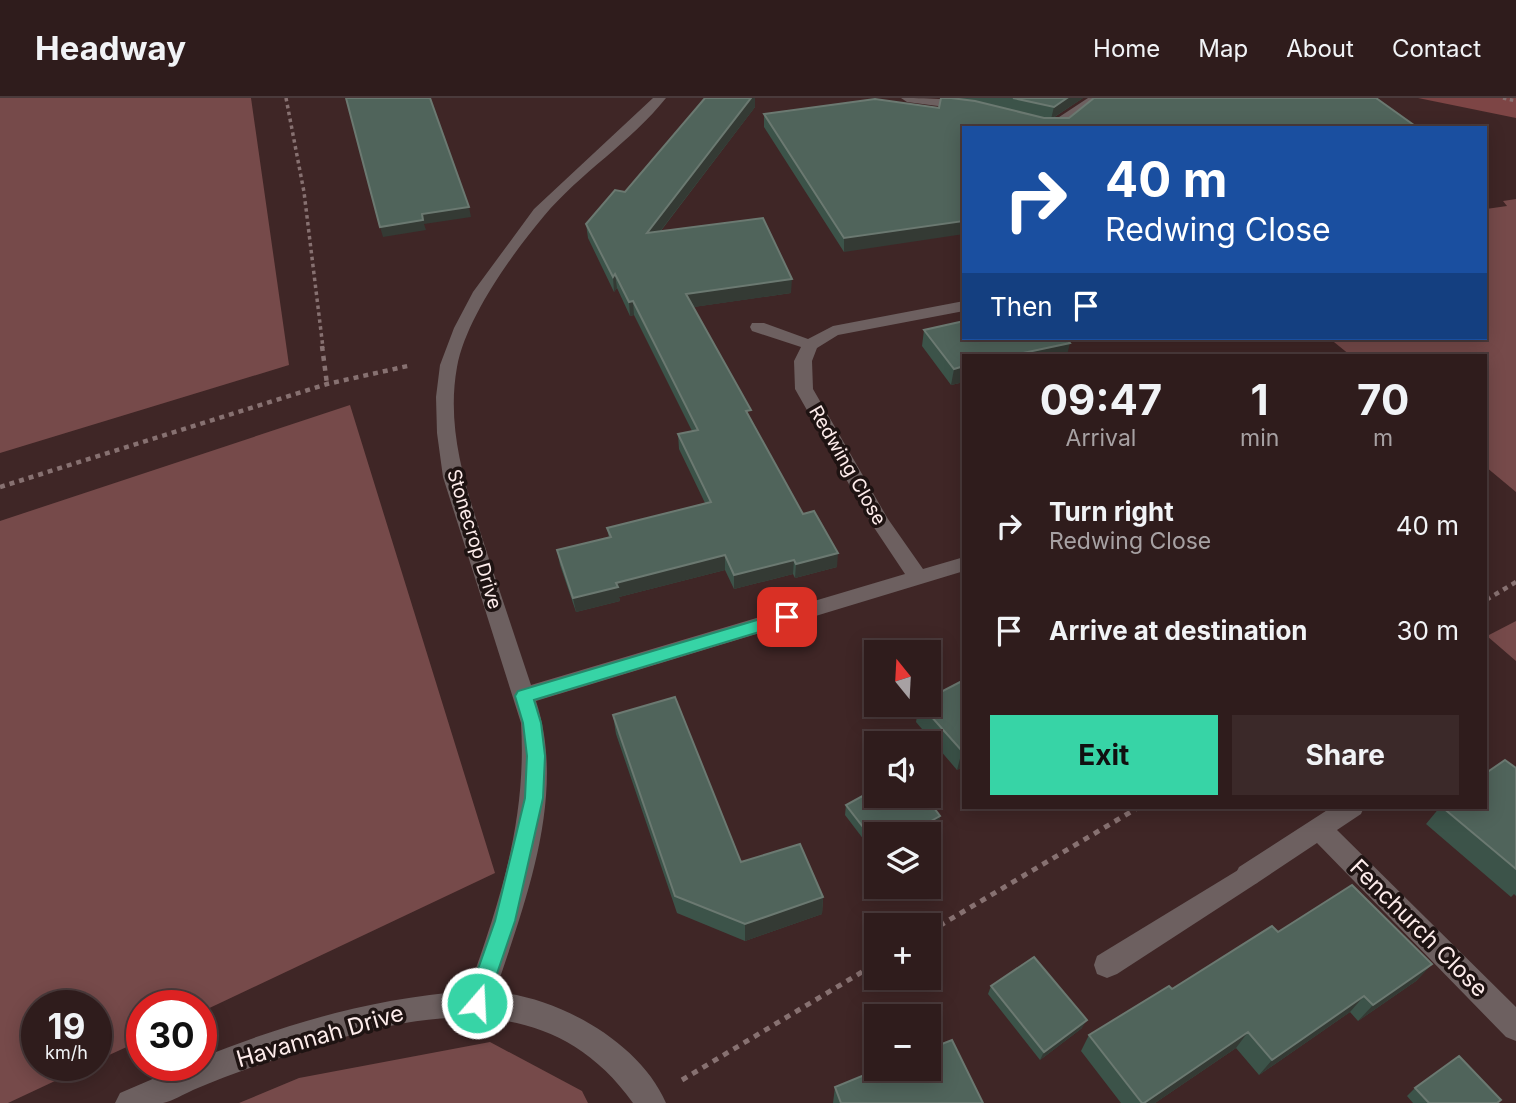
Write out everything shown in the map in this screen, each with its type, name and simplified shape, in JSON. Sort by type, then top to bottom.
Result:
[{"type":"street","name":"Stonecrop Drive","points":[[477,1003],[505,921],[534,798],[536,756],[532,723],[524,696],[453,477],[446,433],[445,397],[449,365],[462,328],[481,292],[532,221],[570,181],[660,98]]},
{"type":"street","points":[[907,98],[985,109]]},
{"type":"street","points":[[1053,125],[1097,98]]},
{"type":"street","points":[[758,327],[810,345],[833,331],[962,306]]},
{"type":"street","name":"Redwing Close","points":[[810,345],[803,361],[804,389],[881,523],[918,578]]},
{"type":"street","points":[[524,696],[962,565]]},
{"type":"street","points":[[1107,965],[1349,809]]},
{"type":"street","name":"Fenchurch Close","points":[[1320,829],[1516,1027]]},
{"type":"street","name":"Havannah Drive","points":[[130,1103],[175,1082],[265,1048],[422,1007],[477,1003],[515,1007],[554,1019],[593,1043],[628,1072],[650,1101]]},
{"type":"path","points":[[286,98],[304,192],[327,384]]},
{"type":"path","points":[[1503,98],[1516,101]]},
{"type":"path","points":[[0,487],[327,384],[418,363],[449,365]]},
{"type":"path","points":[[1487,599],[1516,582]]},
{"type":"path","points":[[941,925],[1136,809]]},
{"type":"path","points":[[650,1101],[864,971]]},
{"type":"shaded area","points":[[0,98],[251,98],[289,365],[0,453]]},
{"type":"shaded area","points":[[1418,98],[1516,98],[1516,118]]},
{"type":"shaded area","points":[[1516,199],[1516,492],[1487,468],[1487,354],[1349,354],[1331,340],[1487,340],[1487,209],[1507,206],[1503,201]]},
{"type":"shaded area","points":[[350,405],[495,873],[217,1004],[217,990],[126,990],[126,1047],[112,1054],[112,990],[21,990],[21,1081],[55,1081],[8,1103],[0,1103],[0,521]]},
{"type":"shaded area","points":[[1516,621],[1516,661],[1487,636]]},
{"type":"shaded area","points":[[490,1042],[582,1091],[588,1103],[239,1103],[299,1078]]},
{"type":"building","points":[[346,98],[430,98],[469,207],[422,214],[423,220],[380,227]]},
{"type":"building","points":[[705,98],[751,98],[647,233],[763,218],[792,279],[686,294],[751,410],[746,411],[803,514],[814,511],[838,553],[796,564],[794,560],[734,575],[725,555],[616,583],[618,587],[573,598],[557,550],[611,537],[607,528],[711,502],[678,434],[698,430],[633,301],[629,302],[615,274],[613,277],[586,224],[615,190],[625,192]]},
{"type":"building","points":[[941,98],[951,98],[975,101],[1044,118],[1069,118],[1094,98],[1376,98],[1415,126],[962,126],[962,221],[844,238],[764,114],[875,99],[939,108]]},
{"type":"building","points":[[1013,98],[1067,98],[1054,107]]},
{"type":"building","points":[[962,321],[962,340],[1068,340],[1070,343],[1019,354],[962,354],[962,367],[954,369],[924,330]]},
{"type":"building","points":[[962,681],[962,751],[933,718],[942,718],[942,691]]},
{"type":"building","points":[[675,697],[741,862],[800,844],[823,897],[745,924],[675,896],[613,715]]},
{"type":"building","points":[[1505,760],[1516,768],[1516,869],[1444,809],[1487,809],[1487,772]]},
{"type":"building","points":[[864,795],[864,808],[934,808],[940,816],[929,822],[864,822],[864,828],[846,805]]},
{"type":"building","points":[[1352,885],[1432,964],[1373,1005],[1364,996],[1272,1060],[1248,1032],[1144,1103],[1089,1035],[1169,986],[1172,989],[1272,926],[1278,932]]},
{"type":"building","points":[[1034,957],[1087,1020],[1044,1052],[991,986]]},
{"type":"building","points":[[952,1040],[983,1103],[841,1103],[835,1087],[864,1075],[864,1081],[941,1081],[941,1044]]},
{"type":"building","points":[[1459,1056],[1501,1100],[1497,1103],[1429,1103],[1415,1088]]},
{"type":"route","points":[[477,1003],[505,921],[534,798],[536,756],[532,723],[524,696],[787,617]]}]
